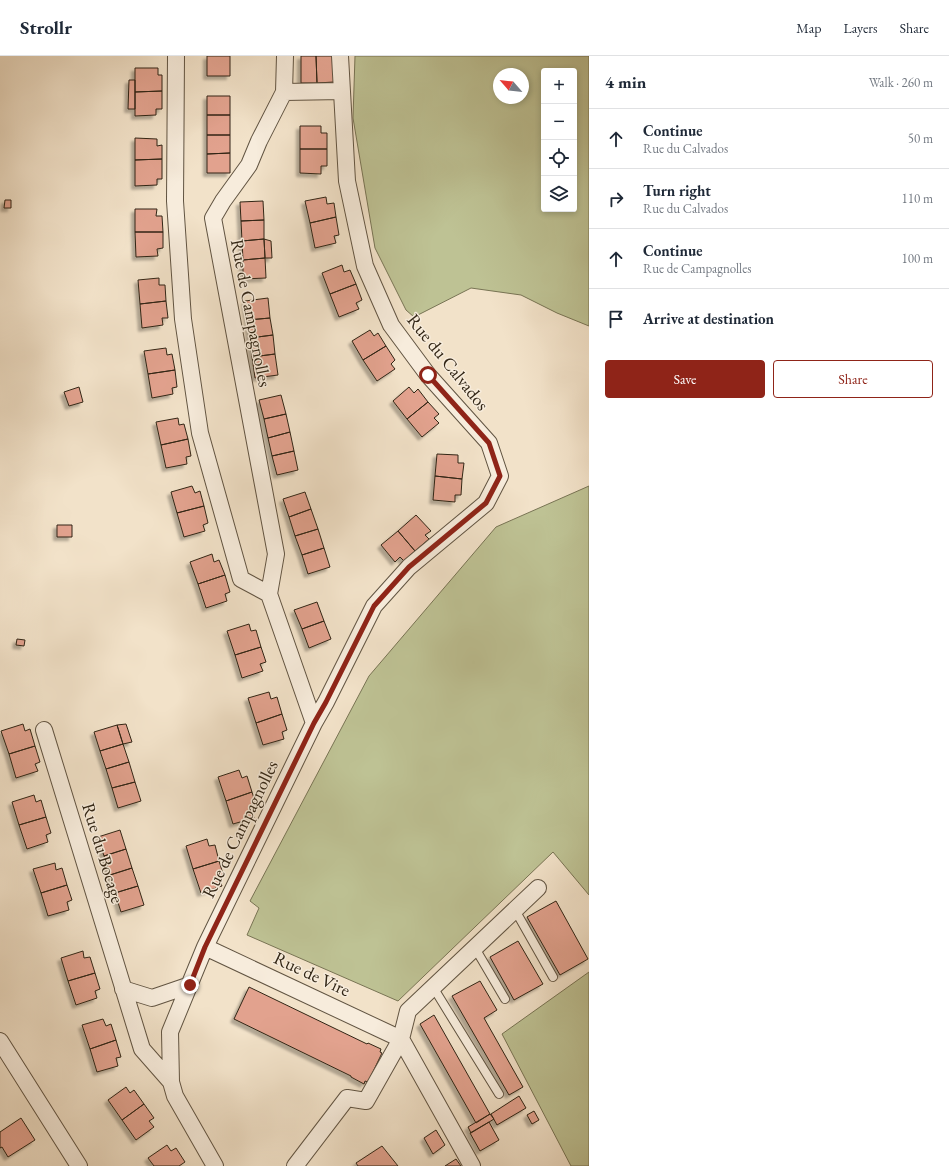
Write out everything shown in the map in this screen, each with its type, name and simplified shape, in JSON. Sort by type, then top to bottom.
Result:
[{"type":"street","points":[[176,56],[175,201],[183,319],[200,433],[241,579],[269,594]]},
{"type":"street","name":"Rue de Campagnolles","points":[[171,1082],[170,1032],[205,947],[314,723],[269,594],[276,554],[213,218],[223,201],[249,165],[259,141],[284,92],[285,56]]},
{"type":"street","name":"Rue du Calvados","points":[[314,723],[374,606],[409,567],[486,503],[500,476],[489,443],[428,375],[391,325],[365,266],[347,182],[340,56]]},
{"type":"street","points":[[284,92],[342,91]]},
{"type":"street","name":"Rue du Bocage","points":[[44,730],[142,1049],[171,1082],[175,1096],[215,1166]]},
{"type":"street","points":[[295,1166],[347,1098],[366,1101],[401,1039],[408,1011],[538,888]]},
{"type":"street","name":"Rue de Vire","points":[[205,947],[401,1039]]},
{"type":"street","points":[[123,989],[152,998],[190,985]]},
{"type":"street","points":[[401,1039],[472,1166]]},
{"type":"street","points":[[0,1041],[79,1166]]},
{"type":"lane","points":[[515,910],[553,977]]},
{"type":"lane","points":[[475,948],[505,999]]},
{"type":"lane","points":[[433,988],[499,1094]]},
{"type":"green space","points":[[355,56],[589,56],[589,326],[557,313],[521,295],[471,288],[414,317],[406,310],[375,248],[353,118]]},
{"type":"green space","points":[[589,486],[589,895],[553,852],[398,1001],[247,935],[259,908],[250,901],[369,676],[496,527]]},
{"type":"green space","points":[[589,972],[589,1166],[571,1166],[502,1034]]},
{"type":"building","points":[[207,56],[230,56],[230,76],[207,76]]},
{"type":"building","points":[[301,56],[316,56],[317,83],[301,83]]},
{"type":"building","points":[[316,56],[333,56],[334,82],[317,83]]},
{"type":"building","points":[[135,68],[158,68],[158,75],[162,75],[162,91],[135,92]]},
{"type":"building","points":[[129,80],[135,80],[135,109],[128,109]]},
{"type":"building","points":[[162,91],[162,109],[156,109],[156,115],[135,116],[135,92]]},
{"type":"building","points":[[207,96],[230,96],[230,115],[207,115]]},
{"type":"building","points":[[207,115],[230,115],[230,135],[207,135]]},
{"type":"building","points":[[300,126],[321,126],[321,133],[327,133],[327,149],[300,149]]},
{"type":"building","points":[[207,135],[230,135],[230,153],[207,154]]},
{"type":"building","points":[[135,138],[157,139],[157,146],[162,145],[162,159],[135,160]]},
{"type":"building","points":[[300,149],[327,149],[327,166],[321,166],[321,174],[300,173]]},
{"type":"building","points":[[230,153],[230,173],[207,173],[207,154]]},
{"type":"building","points":[[162,159],[162,179],[157,179],[157,185],[135,186],[135,160]]},
{"type":"building","points":[[326,197],[327,204],[334,203],[336,217],[310,223],[305,201]]},
{"type":"building","points":[[5,200],[11,200],[11,208],[4,208]]},
{"type":"building","points":[[263,201],[264,220],[241,221],[240,202]]},
{"type":"building","points":[[135,209],[157,209],[156,216],[162,216],[163,232],[135,232]]},
{"type":"building","points":[[336,217],[339,235],[334,236],[336,243],[315,248],[310,223]]},
{"type":"building","points":[[264,220],[264,239],[242,241],[241,221]]},
{"type":"building","points":[[135,232],[163,232],[163,248],[157,249],[158,256],[136,257]]},
{"type":"building","points":[[264,239],[265,258],[243,260],[242,241]]},
{"type":"building","points":[[264,239],[271,241],[272,258],[265,258]]},
{"type":"building","points":[[265,258],[266,278],[243,279],[243,260]]},
{"type":"building","points":[[342,265],[344,272],[350,270],[356,284],[330,294],[322,273]]},
{"type":"building","points":[[159,278],[159,285],[165,285],[166,301],[140,304],[138,280]]},
{"type":"building","points":[[356,284],[362,300],[356,303],[359,309],[339,317],[330,294]]},
{"type":"building","points":[[268,298],[270,318],[248,320],[245,301]]},
{"type":"building","points":[[166,301],[168,318],[162,318],[163,325],[142,328],[140,304]]},
{"type":"building","points":[[270,318],[273,335],[250,338],[248,320]]},
{"type":"building","points":[[370,330],[374,336],[378,333],[386,346],[363,360],[352,341]]},
{"type":"building","points":[[273,335],[275,354],[252,357],[250,338]]},
{"type":"building","points":[[386,346],[395,360],[391,364],[395,369],[377,381],[363,360]]},
{"type":"building","points":[[166,348],[167,355],[172,354],[175,370],[148,374],[144,351]]},
{"type":"building","points":[[275,354],[278,375],[255,378],[252,357]]},
{"type":"building","points":[[175,370],[177,387],[172,388],[173,394],[152,398],[148,374]]},
{"type":"building","points":[[79,387],[83,402],[69,406],[64,392]]},
{"type":"building","points":[[409,387],[414,393],[418,389],[428,402],[407,419],[393,401]]},
{"type":"building","points":[[281,395],[286,414],[264,419],[259,400]]},
{"type":"building","points":[[428,402],[439,414],[434,418],[439,423],[422,437],[407,419]]},
{"type":"building","points":[[286,414],[290,432],[268,438],[264,419]]},
{"type":"building","points":[[178,418],[179,425],[184,424],[188,439],[161,445],[156,422]]},
{"type":"building","points":[[290,432],[294,451],[272,456],[268,438]]},
{"type":"building","points":[[188,439],[191,456],[186,457],[187,464],[166,468],[161,445]]},
{"type":"building","points":[[294,451],[298,470],[277,475],[272,456]]},
{"type":"building","points":[[437,454],[458,455],[458,463],[464,463],[462,479],[435,476]]},
{"type":"building","points":[[435,476],[462,479],[461,495],[455,495],[455,502],[433,500]]},
{"type":"building","points":[[192,486],[195,493],[200,491],[204,506],[177,513],[171,492]]},
{"type":"building","points":[[305,492],[311,509],[289,517],[283,499]]},
{"type":"building","points":[[204,506],[208,523],[203,525],[205,531],[184,537],[177,513]]},
{"type":"building","points":[[311,509],[318,529],[295,536],[289,517]]},
{"type":"building","points":[[416,515],[431,531],[425,535],[429,539],[415,551],[398,531]]},
{"type":"building","points":[[57,525],[72,525],[72,537],[57,537]]},
{"type":"building","points":[[318,529],[324,548],[302,555],[295,536]]},
{"type":"building","points":[[398,531],[415,551],[404,561],[400,557],[395,562],[381,545]]},
{"type":"building","points":[[324,548],[330,567],[308,574],[302,555]]},
{"type":"building","points":[[212,554],[214,562],[219,560],[225,575],[198,584],[190,562]]},
{"type":"building","points":[[225,575],[230,592],[225,594],[227,601],[206,608],[198,584]]},
{"type":"building","points":[[317,602],[324,621],[302,629],[294,610]]},
{"type":"building","points":[[324,621],[331,639],[309,648],[302,629]]},
{"type":"building","points":[[249,624],[251,631],[256,630],[261,647],[235,655],[227,631]]},
{"type":"building","points":[[17,639],[25,640],[24,646],[16,645]]},
{"type":"building","points":[[261,647],[266,662],[260,664],[263,671],[242,678],[235,655]]},
{"type":"building","points":[[269,692],[271,699],[277,697],[282,714],[256,723],[248,698]]},
{"type":"building","points":[[282,714],[287,730],[282,732],[284,739],[263,745],[256,723]]},
{"type":"building","points":[[23,724],[25,731],[30,729],[35,746],[9,754],[1,731]]},
{"type":"building","points":[[126,724],[132,742],[123,744],[117,725]]},
{"type":"building","points":[[117,725],[123,744],[100,751],[94,732]]},
{"type":"building","points":[[123,744],[129,762],[106,769],[100,751]]},
{"type":"building","points":[[35,746],[40,762],[35,764],[38,771],[16,778],[9,754]]},
{"type":"building","points":[[129,762],[135,782],[112,788],[106,769]]},
{"type":"building","points":[[239,770],[242,778],[247,776],[252,792],[226,801],[218,777]]},
{"type":"building","points":[[135,782],[141,801],[118,808],[112,788]]},
{"type":"building","points":[[252,792],[257,808],[252,810],[254,818],[233,824],[226,801]]},
{"type":"building","points":[[34,795],[36,802],[41,800],[46,817],[19,825],[12,802]]},
{"type":"building","points":[[46,817],[51,833],[46,835],[48,842],[27,849],[19,825]]},
{"type":"building","points":[[120,830],[126,849],[104,856],[98,837]]},
{"type":"building","points":[[207,839],[209,846],[215,845],[219,861],[193,869],[186,846]]},
{"type":"building","points":[[126,849],[132,868],[110,875],[104,856]]},
{"type":"building","points":[[219,861],[224,877],[219,879],[222,886],[201,893],[193,869]]},
{"type":"building","points":[[55,863],[56,870],[62,868],[67,885],[41,893],[33,869]]},
{"type":"building","points":[[132,868],[138,886],[115,893],[110,875]]},
{"type":"building","points":[[67,885],[72,900],[67,902],[69,910],[48,916],[41,893]]},
{"type":"building","points":[[138,886],[144,905],[121,912],[115,893]]},
{"type":"building","points":[[556,901],[588,959],[560,975],[527,917]]},
{"type":"building","points":[[518,941],[543,984],[514,1000],[490,957]]},
{"type":"building","points":[[83,951],[84,958],[90,957],[95,973],[68,981],[61,958]]},
{"type":"building","points":[[95,973],[100,989],[95,991],[97,998],[76,1005],[68,981]]},
{"type":"building","points":[[480,981],[497,1010],[484,1018],[523,1087],[509,1095],[452,996]]},
{"type":"building","points":[[249,987],[367,1044],[368,1043],[381,1049],[380,1052],[382,1053],[368,1082],[365,1081],[364,1084],[351,1076],[234,1019]]},
{"type":"building","points":[[434,1015],[490,1114],[476,1123],[420,1024]]},
{"type":"building","points":[[103,1019],[106,1026],[111,1024],[116,1040],[90,1049],[82,1025]]},
{"type":"building","points":[[116,1040],[121,1057],[116,1058],[118,1066],[97,1072],[90,1049]]},
{"type":"building","points":[[126,1087],[130,1093],[134,1090],[144,1104],[122,1120],[108,1100]]},
{"type":"building","points":[[519,1096],[526,1108],[497,1125],[491,1114]]},
{"type":"building","points":[[144,1104],[154,1118],[149,1121],[154,1127],[136,1140],[122,1120]]},
{"type":"building","points":[[534,1111],[539,1120],[532,1124],[527,1115]]},
{"type":"building","points":[[490,1114],[494,1119],[471,1133],[468,1127]]},
{"type":"building","points":[[21,1118],[35,1140],[8,1157],[2,1147],[0,1148],[0,1132]]},
{"type":"building","points":[[489,1122],[499,1140],[480,1151],[470,1133]]},
{"type":"building","points":[[436,1130],[445,1145],[433,1154],[424,1138]]},
{"type":"building","points":[[167,1145],[171,1151],[176,1148],[185,1162],[179,1166],[154,1166],[148,1158]]},
{"type":"building","points":[[382,1146],[398,1166],[358,1166],[356,1163]]},
{"type":"building","points":[[456,1159],[461,1166],[445,1166]]},
{"type":"route","points":[[190,985],[205,947],[314,723],[374,606],[409,567],[486,503],[500,476],[489,443],[428,375]]}]
